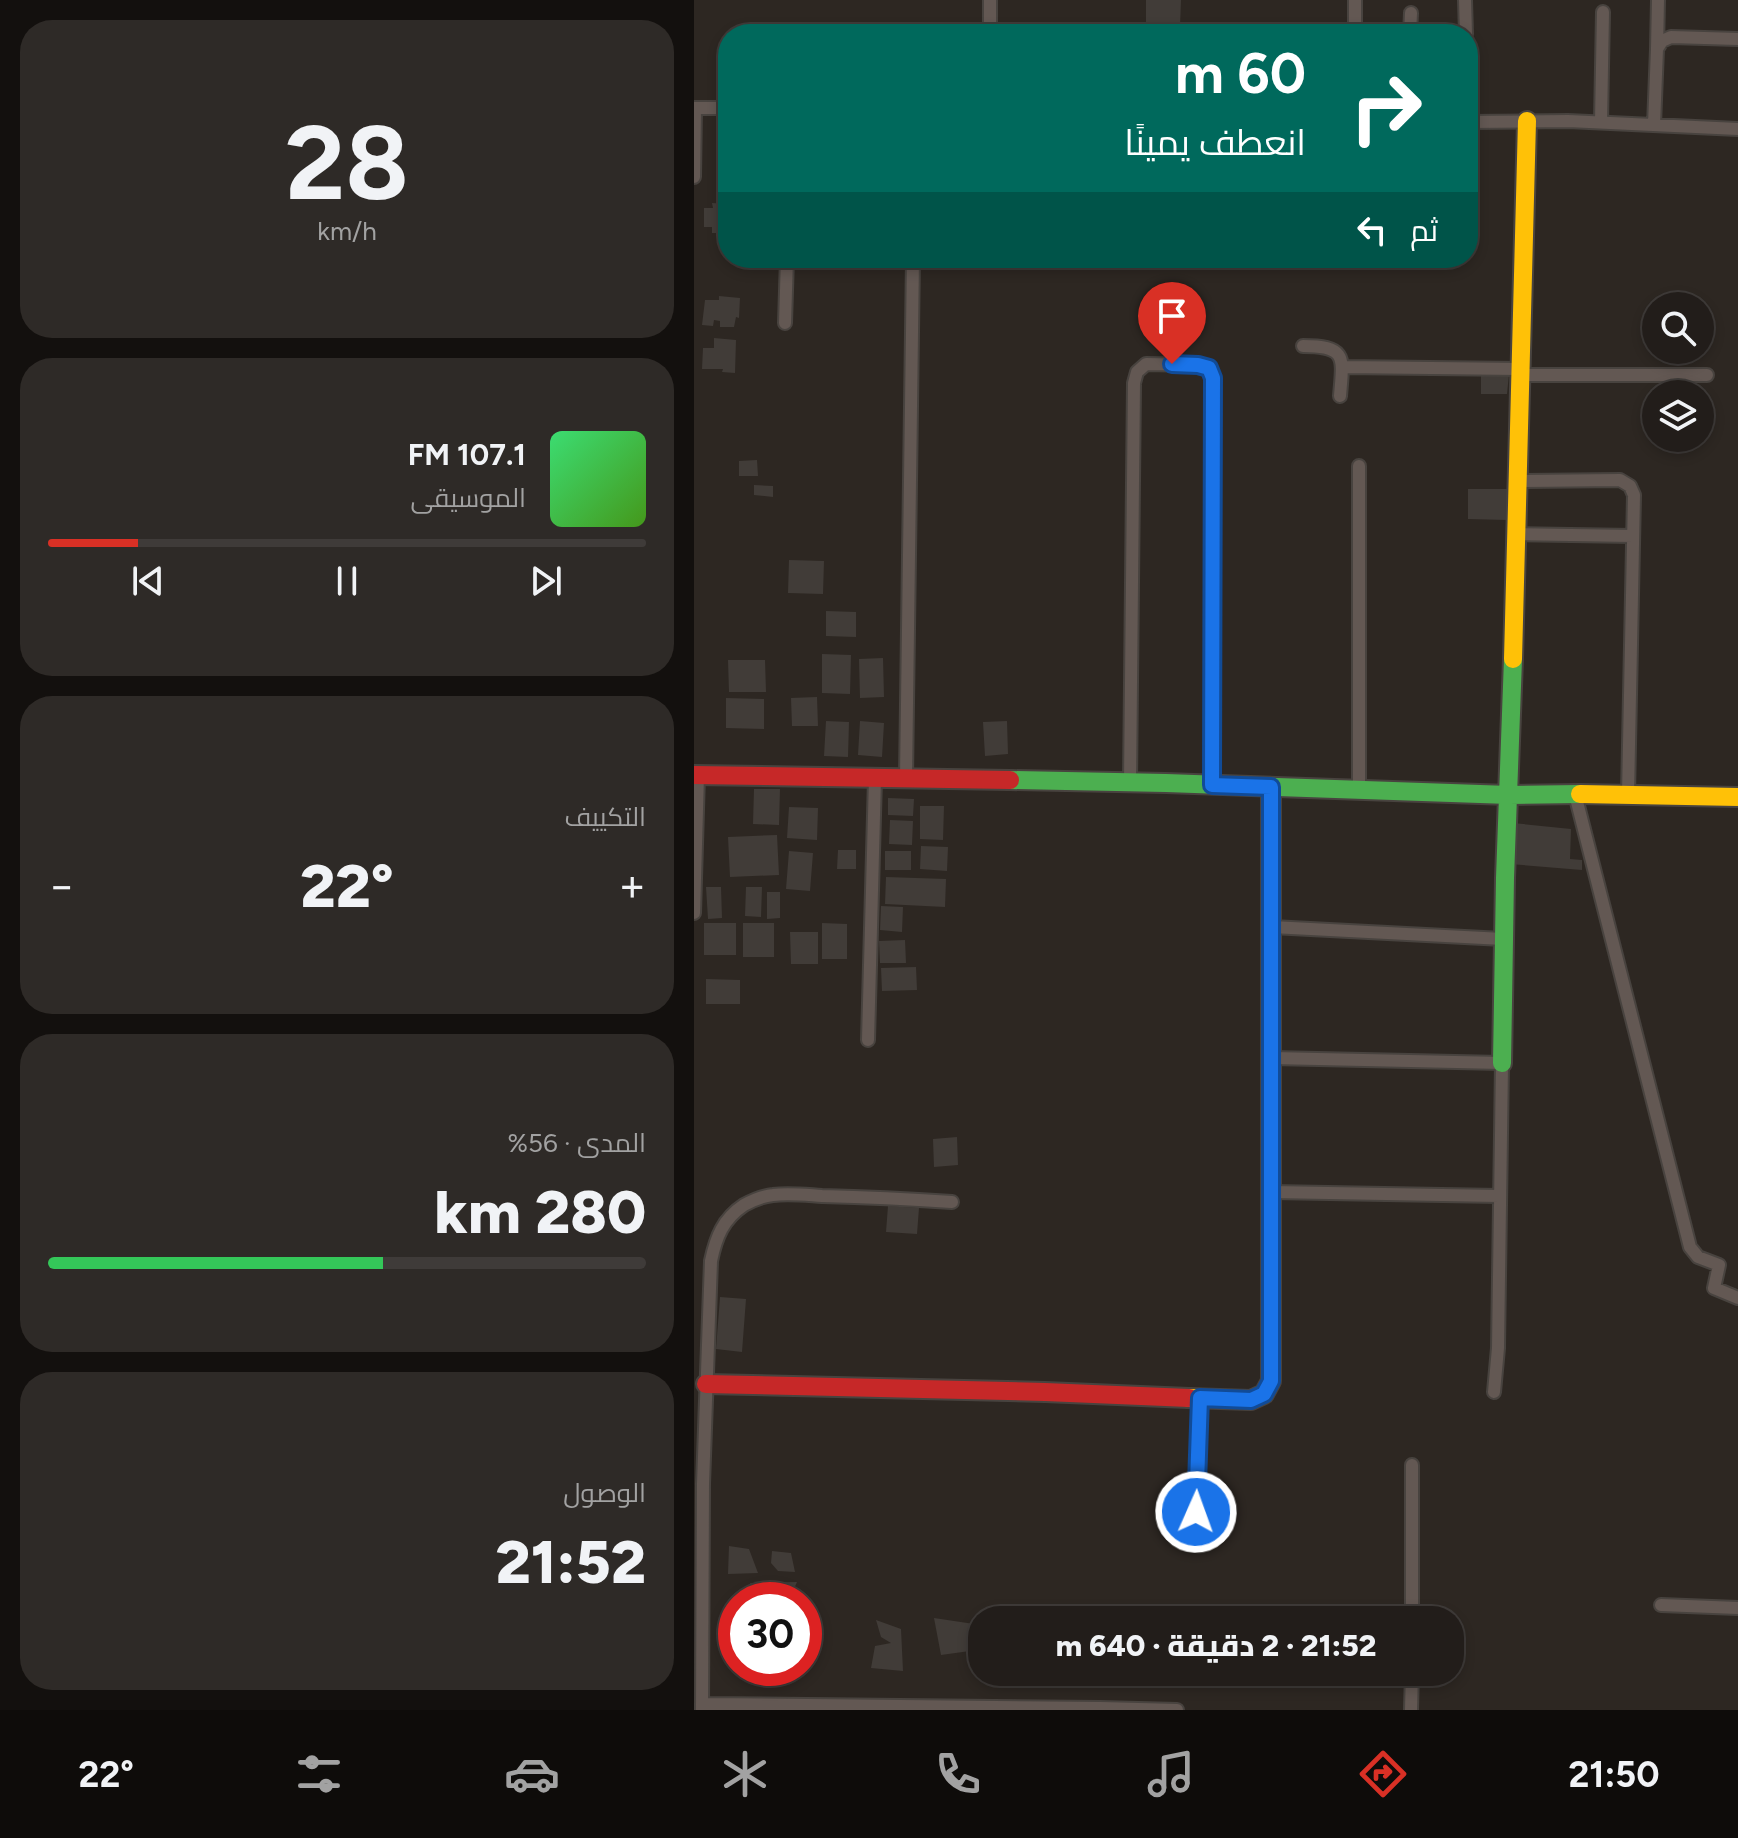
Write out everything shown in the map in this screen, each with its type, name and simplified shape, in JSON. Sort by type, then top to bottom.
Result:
[{"type":"street","points":[[990,0],[990,24]]},
{"type":"street","points":[[1355,0],[1355,24]]},
{"type":"street","points":[[1465,0],[1466,24]]},
{"type":"street","points":[[1654,125],[1658,0]]},
{"type":"street","points":[[1601,122],[1603,12]]},
{"type":"street","points":[[1410,24],[1411,13]]},
{"type":"street","points":[[1657,49],[1662,41],[1671,37],[1738,39]]},
{"type":"street","points":[[694,177],[694,108],[718,108]]},
{"type":"street","points":[[1478,120],[1738,129]]},
{"type":"street","points":[[1494,1392],[1498,1348],[1503,939],[1527,121]]},
{"type":"street","points":[[785,323],[787,268]]},
{"type":"street","points":[[906,778],[913,268]]},
{"type":"street","points":[[1303,346],[1324,346],[1340,357],[1340,396]]},
{"type":"street","points":[[1130,783],[1134,383],[1137,372],[1146,364],[1198,365],[1209,368],[1213,378],[1212,785]]},
{"type":"street","points":[[1342,367],[1707,375]]},
{"type":"street","points":[[1359,466],[1359,789]]},
{"type":"street","points":[[1517,481],[1620,480],[1630,486],[1634,495],[1628,795]]},
{"type":"street","points":[[1516,534],[1633,536]]},
{"type":"street","points":[[694,913],[696,775],[1212,785],[1509,795],[1738,797]]},
{"type":"street","points":[[868,1040],[875,778]]},
{"type":"street","points":[[706,1384],[1251,1400],[1264,1394],[1271,1381],[1271,787]]},
{"type":"street","points":[[1575,794],[1690,1247],[1698,1257],[1719,1265],[1714,1288],[1738,1298]]},
{"type":"street","points":[[1272,927],[1503,939]]},
{"type":"street","points":[[1272,1058],[1502,1063]]},
{"type":"street","points":[[1272,1192],[1499,1196]]},
{"type":"street","points":[[952,1202],[775,1195],[745,1204],[722,1225],[715,1239],[711,1261],[699,1484],[702,1707],[1177,1710]]},
{"type":"street","points":[[1196,1541],[1200,1398]]},
{"type":"street","points":[[1412,1465],[1412,1606]]},
{"type":"street","points":[[1661,1605],[1738,1608]]},
{"type":"street","points":[[1411,1710],[1412,1686]]},
{"type":"building","points":[[1146,0],[1181,0],[1180,24],[1146,22]]},
{"type":"building","points":[[712,203],[718,203],[718,233],[712,233],[712,227],[704,227],[704,208],[713,208]]},
{"type":"building","points":[[719,296],[740,298],[739,318],[736,317],[734,327],[720,327],[720,321],[714,320],[713,326],[702,325],[705,300],[719,300]]},
{"type":"building","points":[[714,338],[736,340],[735,373],[722,372],[723,369],[702,369],[703,348],[714,348]]},
{"type":"building","points":[[1481,374],[1509,374],[1507,394],[1481,394]]},
{"type":"building","points":[[757,460],[758,476],[739,476],[739,461]]},
{"type":"building","points":[[754,485],[773,486],[773,497],[754,495]]},
{"type":"building","points":[[1468,489],[1507,489],[1507,520],[1468,519]]},
{"type":"building","points":[[789,560],[824,561],[823,594],[788,593]]},
{"type":"building","points":[[826,611],[856,612],[856,637],[826,636]]},
{"type":"building","points":[[822,654],[851,655],[850,694],[822,693]]},
{"type":"building","points":[[883,658],[884,697],[860,698],[859,659]]},
{"type":"building","points":[[728,660],[765,660],[766,692],[729,692]]},
{"type":"building","points":[[817,697],[818,726],[792,726],[791,698]]},
{"type":"building","points":[[726,698],[764,699],[764,729],[726,728]]},
{"type":"building","points":[[826,721],[849,722],[848,757],[824,756]]},
{"type":"building","points":[[860,721],[884,723],[882,757],[858,755]]},
{"type":"building","points":[[1007,721],[1008,754],[985,756],[983,722]]},
{"type":"building","points":[[754,789],[780,789],[779,825],[753,824]]},
{"type":"building","points":[[888,798],[914,799],[913,816],[888,815]]},
{"type":"building","points":[[920,806],[944,806],[943,840],[920,839]]},
{"type":"building","points":[[789,807],[818,808],[817,840],[787,838]]},
{"type":"building","points":[[890,820],[913,821],[912,845],[889,844]]},
{"type":"building","points":[[1513,823],[1571,829],[1570,859],[1582,860],[1582,870],[1510,864]]},
{"type":"building","points":[[777,835],[779,875],[730,877],[728,837]]},
{"type":"building","points":[[921,846],[948,847],[947,871],[920,869]]},
{"type":"building","points":[[838,850],[856,850],[856,869],[837,869]]},
{"type":"building","points":[[789,851],[813,853],[810,891],[786,889]]},
{"type":"building","points":[[885,851],[911,851],[911,870],[885,870]]},
{"type":"building","points":[[886,877],[946,879],[945,907],[885,904]]},
{"type":"building","points":[[706,887],[721,887],[722,918],[708,919]]},
{"type":"building","points":[[746,887],[762,887],[761,917],[745,916]]},
{"type":"building","points":[[767,892],[780,892],[780,918],[767,919]]},
{"type":"building","points":[[881,906],[903,907],[902,932],[880,930]]},
{"type":"building","points":[[704,923],[736,923],[736,955],[704,955]]},
{"type":"building","points":[[743,923],[774,923],[774,957],[743,957]]},
{"type":"building","points":[[822,923],[847,924],[847,959],[822,959]]},
{"type":"building","points":[[790,932],[818,932],[818,964],[791,964]]},
{"type":"building","points":[[905,940],[906,963],[880,963],[879,941]]},
{"type":"building","points":[[916,967],[917,990],[882,991],[881,968]]},
{"type":"building","points":[[706,979],[740,980],[740,1004],[706,1004]]},
{"type":"building","points":[[957,1137],[958,1165],[934,1167],[933,1139]]},
{"type":"building","points":[[888,1206],[919,1208],[917,1234],[886,1232]]},
{"type":"building","points":[[720,1297],[746,1299],[742,1352],[716,1349]]},
{"type":"building","points":[[729,1546],[749,1549],[758,1573],[728,1574]]},
{"type":"building","points":[[772,1551],[791,1553],[795,1572],[778,1571],[771,1563]]},
{"type":"building","points":[[934,1618],[968,1623],[968,1651],[941,1655]]},
{"type":"building","points":[[876,1620],[901,1629],[903,1671],[871,1668],[875,1646],[891,1643],[881,1637]]},
{"type":"traffic: fast","points":[[1502,1063],[1513,659]]},
{"type":"traffic: fast","points":[[1010,780],[1509,795],[1580,794]]},
{"type":"traffic: slow","points":[[1513,659],[1527,121]]},
{"type":"traffic: slow","points":[[1580,794],[1738,797]]},
{"type":"traffic: slow","points":[[1189,1398],[1251,1400],[1264,1394],[1271,1381],[1271,1144]]},
{"type":"traffic: jam","points":[[694,775],[1010,780]]},
{"type":"traffic: jam","points":[[1271,787],[1271,1144]]},
{"type":"traffic: jam","points":[[706,1384],[1189,1398]]},
{"type":"route","points":[[1172,364],[1209,368],[1213,378],[1212,785],[1271,787],[1271,1381],[1264,1394],[1251,1400],[1200,1398],[1196,1512]]}]
